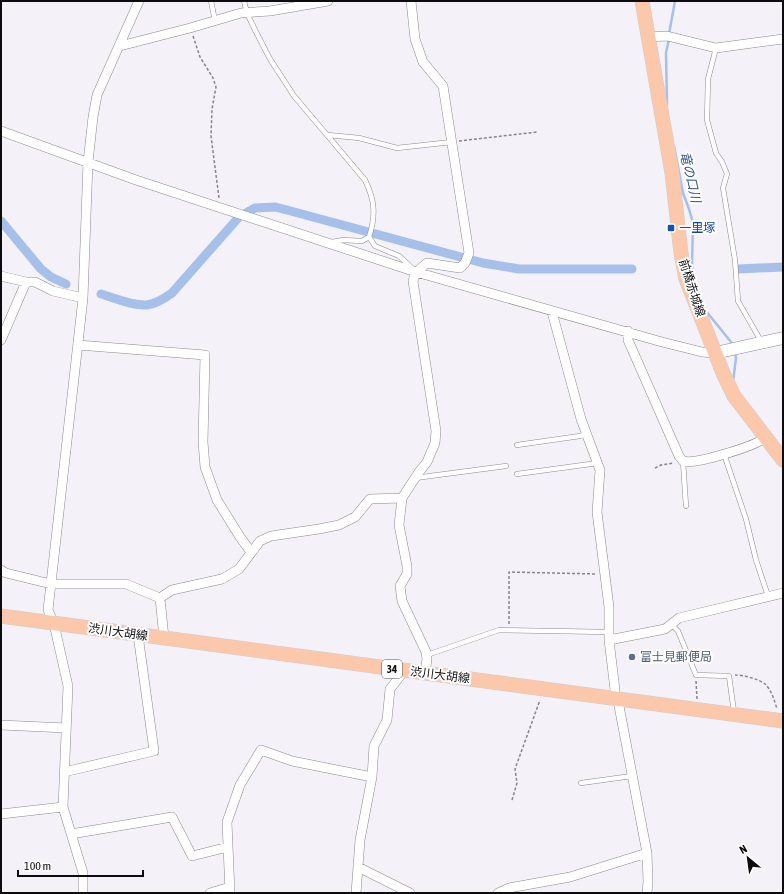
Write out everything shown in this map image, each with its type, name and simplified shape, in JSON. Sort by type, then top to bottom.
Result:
[{"type":"main road","name":"前橋赤城線","points":[[642,1],[672,173],[684,266],[691,291],[723,373],[734,396],[783,460]]},
{"type":"main road","name":"渋川大胡線","points":[[1,616],[783,721]]},
{"type":"street","points":[[83,893],[83,873],[63,807],[68,686],[54,624],[48,610],[83,298],[88,162],[93,117],[97,95],[139,1]]},
{"type":"street","points":[[120,46],[241,13],[270,11],[328,1]]},
{"type":"street","points":[[411,1],[415,39],[422,62],[443,86],[468,253],[465,263],[460,268],[427,264],[416,272],[413,281],[436,431],[433,451],[402,498],[399,526],[407,566],[406,574],[400,586],[402,601],[427,655],[425,673]]},
{"type":"street","points":[[648,37],[667,36],[716,48],[783,39]]},
{"type":"street","points":[[1,131],[136,180],[416,272],[552,312],[628,331],[662,342],[709,353],[716,353],[783,338]]},
{"type":"street","points":[[1,276],[26,282],[35,282],[52,291],[83,298]]},
{"type":"street","points":[[1,340],[26,282]]},
{"type":"street","points":[[552,312],[586,434],[600,470],[596,512],[609,607],[609,636],[616,699],[619,706],[647,853],[648,893]]},
{"type":"street","points":[[628,331],[628,340],[679,456],[683,461],[690,462],[724,454],[756,443],[766,437]]},
{"type":"street","points":[[78,345],[205,355],[203,442],[205,467],[217,500],[251,552]]},
{"type":"street","points":[[160,598],[172,590],[222,579],[239,569],[260,541],[270,536],[339,525],[355,517],[370,499],[402,498]]},
{"type":"street","points":[[1,570],[51,584],[126,584],[160,598]]},
{"type":"street","points":[[609,636],[665,630],[679,618],[783,592]]},
{"type":"street","points":[[160,598],[164,638]]},
{"type":"street","points":[[64,772],[154,751],[138,635]]},
{"type":"street","points":[[356,893],[360,840],[372,777],[374,746],[387,720],[390,689],[404,670]]},
{"type":"street","points":[[1,725],[66,728]]},
{"type":"street","points":[[210,893],[230,890],[226,822],[240,785],[260,750],[292,761],[372,777]]},
{"type":"street","points":[[1,814],[63,807]]},
{"type":"street","points":[[71,834],[172,817],[192,856],[228,847]]},
{"type":"street","points":[[498,893],[509,888],[570,877],[647,853]]},
{"type":"street","points":[[358,867],[410,893]]},
{"type":"lane","points":[[211,1],[215,21]]},
{"type":"lane","points":[[244,1],[247,13],[270,59],[294,96],[365,180],[371,192],[374,211],[369,237],[362,241],[343,240],[328,243]]},
{"type":"lane","points":[[716,48],[708,79],[707,120],[716,153],[727,174],[723,188],[735,260],[738,301],[761,343]]},
{"type":"lane","points":[[328,135],[360,138],[397,148],[452,142]]},
{"type":"lane","points":[[369,237],[375,246],[399,256],[416,272]]},
{"type":"lane","points":[[517,444],[586,434]]},
{"type":"lane","points":[[724,454],[746,519],[756,560],[768,596]]},
{"type":"lane","points":[[683,461],[686,506]]},
{"type":"lane","points":[[517,474],[598,463]]},
{"type":"lane","points":[[415,478],[506,466]]},
{"type":"lane","points":[[671,624],[678,631],[696,675],[729,676],[734,706],[733,714]]},
{"type":"lane","points":[[427,655],[500,630],[609,636]]},
{"type":"lane","points":[[581,783],[632,776]]},
{"type":"path","points":[[190,28],[200,57],[213,78],[216,87],[212,110],[211,136],[224,209]]},
{"type":"path","points":[[452,142],[537,132]]},
{"type":"path","points":[[654,468],[661,465],[679,463],[683,461]]},
{"type":"path","points":[[509,630],[509,572],[605,575]]},
{"type":"path","points":[[696,675],[697,710]]},
{"type":"path","points":[[729,676],[742,675],[765,683],[775,702]]},
{"type":"path","points":[[512,800],[517,783],[515,769],[544,689]]},
{"type":"waterway","name":"竜の口川","points":[[669,34],[675,1]]},
{"type":"waterway","name":"竜の口川","points":[[667,104],[666,53],[669,39]]},
{"type":"waterway","name":"竜の口川","points":[[674,146],[683,193],[693,223],[693,280]]},
{"type":"waterway","points":[[101,294],[141,305],[154,303],[172,293],[239,217],[255,208],[275,207],[483,263],[519,269],[632,269]]},
{"type":"waterway","points":[[1,221],[41,269],[51,277],[66,284]]},
{"type":"waterway","points":[[738,269],[783,267]]},
{"type":"waterway","name":"竜の口川","points":[[706,311],[731,342],[733,347]]},
{"type":"waterway","name":"竜の口川","points":[[733,382],[736,358],[735,353]]},
{"type":"place","name":"一里塚","points":[[671,228]]},
{"type":"place","name":"富士見郵便局","points":[[632,657]]}]
